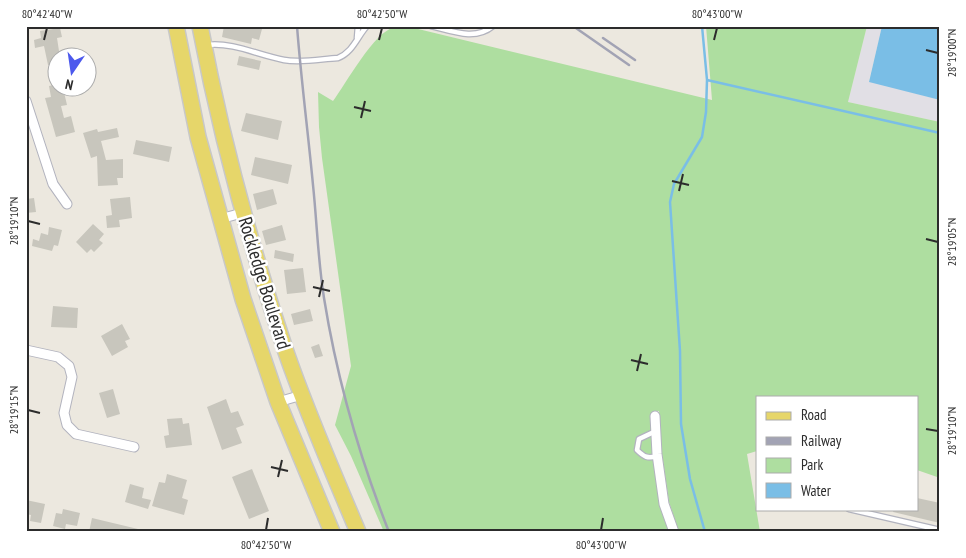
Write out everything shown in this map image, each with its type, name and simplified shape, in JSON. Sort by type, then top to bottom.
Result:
[{"type":"main road","name":"Rockledge Boulevard","points":[[176,26],[198,137],[243,300],[278,402],[332,532]]},
{"type":"main road","name":"Rockledge Boulevard","points":[[200,26],[212,90],[242,213],[274,317],[302,395],[358,532]]},
{"type":"street","points":[[26,100],[54,184],[67,204]]},
{"type":"street","points":[[220,219],[242,213]]},
{"type":"street","points":[[26,350],[58,357],[69,366],[72,377],[64,414],[67,425],[76,434],[134,447]]},
{"type":"street","points":[[278,402],[302,395]]},
{"type":"street","points":[[655,416],[664,504],[674,532]]},
{"type":"lane","points":[[357,42],[358,26]]},
{"type":"lane","points":[[203,45],[223,44],[285,60],[338,58],[345,55],[357,42],[367,26]]},
{"type":"lane","points":[[431,26],[471,35],[486,32],[493,26]]},
{"type":"lane","points":[[656,431],[639,439],[637,450],[643,457],[651,458],[658,456]]},
{"type":"lane","points":[[853,510],[940,530]]},
{"type":"shaded area","points":[[867,26],[882,26],[869,81],[940,100],[940,122],[848,102]]},
{"type":"green space","points":[[706,26],[867,26],[848,102],[940,122],[940,478],[918,470],[918,396],[756,396],[756,451],[747,454],[760,532],[679,532],[669,502],[662,454],[659,411],[651,412],[653,455],[670,532],[384,532],[351,456],[335,425],[351,366],[322,158],[318,92],[333,101],[361,59],[378,38],[387,31],[399,27],[414,28],[712,100]]},
{"type":"water","points":[[882,26],[940,26],[940,100],[869,82]]},
{"type":"building","points":[[224,26],[255,26],[255,28],[262,29],[259,40],[252,38],[251,44],[222,37]]},
{"type":"building","points":[[60,28],[62,37],[57,38],[59,48],[48,48],[48,65],[44,46],[35,48],[34,40],[41,38],[40,31]]},
{"type":"building","points":[[239,56],[261,61],[259,70],[237,65]]},
{"type":"building","points":[[45,98],[65,98],[67,105],[61,106],[64,118],[71,116],[75,132],[56,137]]},
{"type":"building","points":[[246,113],[282,121],[278,140],[241,131]]},
{"type":"building","points":[[117,128],[119,137],[101,141],[106,160],[123,159],[123,178],[117,178],[118,185],[98,186],[97,156],[91,158],[83,133],[97,129],[98,132]]},
{"type":"building","points":[[136,140],[172,147],[169,162],[133,154]]},
{"type":"building","points":[[255,157],[292,165],[288,184],[251,175]]},
{"type":"building","points":[[273,189],[277,204],[257,210],[253,194]]},
{"type":"building","points":[[130,197],[132,218],[119,220],[120,227],[107,228],[106,216],[112,215],[110,199]]},
{"type":"building","points":[[34,198],[36,212],[26,213],[26,199]]},
{"type":"building","points":[[93,224],[104,234],[99,240],[103,243],[94,252],[91,249],[87,253],[76,242]]},
{"type":"building","points":[[282,225],[286,240],[266,245],[262,231]]},
{"type":"building","points":[[49,227],[62,230],[58,246],[54,245],[52,251],[32,246],[33,239],[39,241],[41,233],[48,235]]},
{"type":"building","points":[[275,250],[294,254],[293,262],[274,258]]},
{"type":"building","points":[[303,268],[306,292],[287,294],[284,270]]},
{"type":"building","points":[[53,306],[78,308],[77,328],[51,327]]},
{"type":"building","points":[[310,309],[313,321],[294,325],[291,314]]},
{"type":"building","points":[[122,324],[130,339],[125,341],[128,347],[112,356],[101,336]]},
{"type":"building","points":[[319,344],[323,356],[315,358],[311,347]]},
{"type":"building","points":[[113,389],[120,414],[107,418],[99,393]]},
{"type":"building","points":[[226,399],[231,413],[238,411],[244,425],[236,428],[242,443],[222,450],[207,407]]},
{"type":"building","points":[[182,418],[183,424],[189,423],[192,445],[166,448],[164,436],[169,435],[167,419]]},
{"type":"building","points":[[252,469],[269,511],[249,519],[232,477]]},
{"type":"building","points":[[167,474],[187,480],[182,498],[188,500],[184,515],[152,506],[159,482],[165,483]]},
{"type":"building","points":[[130,484],[144,488],[142,498],[151,500],[148,509],[125,502]]},
{"type":"building","points":[[918,498],[940,503],[940,523],[893,512],[894,510],[918,510]]},
{"type":"building","points":[[26,500],[45,504],[41,523],[30,521],[31,515],[26,514]]},
{"type":"building","points":[[63,509],[80,513],[77,526],[66,524],[65,529],[53,526],[56,513],[62,514]]},
{"type":"building","points":[[92,518],[138,529],[138,532],[89,532]]},
{"type":"waterway","points":[[702,26],[707,80],[706,112],[702,137],[674,184],[670,202],[680,351],[681,424],[690,479],[705,532]]},
{"type":"waterway","points":[[707,80],[940,133]]},
{"type":"railway","points":[[297,26],[320,270],[329,328],[350,417],[368,475],[389,532]]},
{"type":"railway","points":[[573,26],[629,65]]},
{"type":"railway","points":[[603,38],[635,60]]}]
